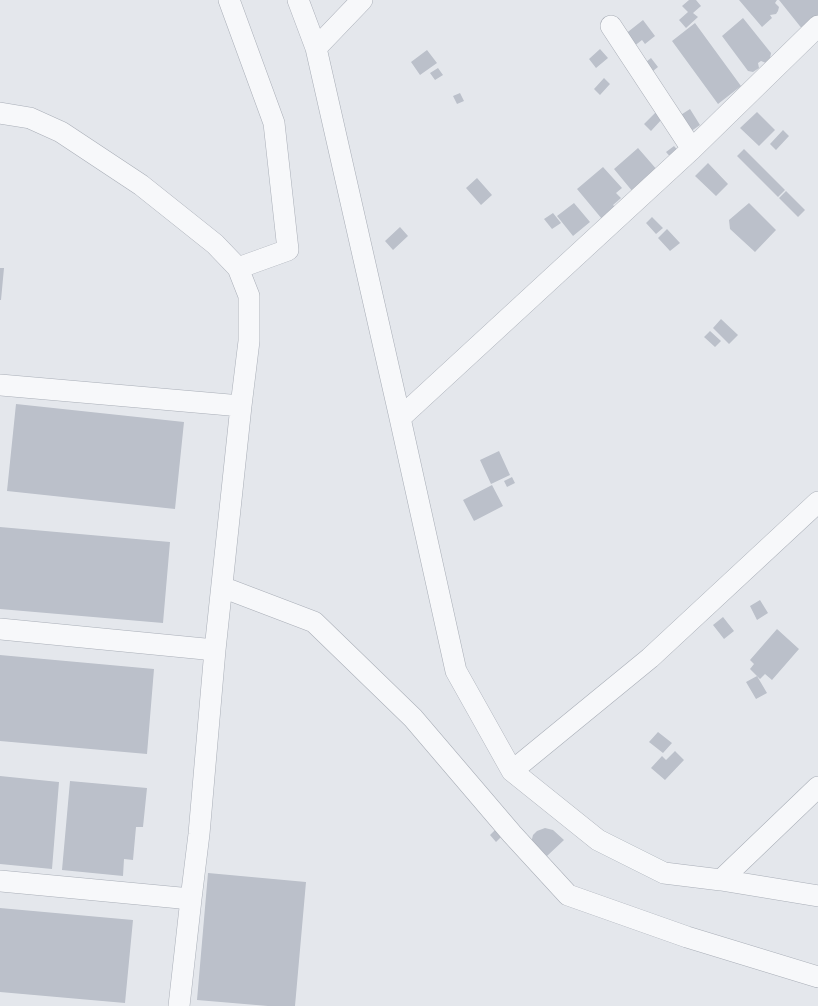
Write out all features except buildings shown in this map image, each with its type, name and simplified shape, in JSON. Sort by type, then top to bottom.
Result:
[{"type":"street","points":[[228,0],[274,123],[288,250],[238,268]]},
{"type":"street","points":[[298,0],[316,48],[456,671],[512,772],[598,840],[664,873],[721,880],[818,896]]},
{"type":"street","points":[[316,48],[362,0]]},
{"type":"street","points":[[612,26],[692,149]]},
{"type":"street","points":[[400,418],[692,149],[818,26]]},
{"type":"street","points":[[0,113],[30,118],[61,132],[141,185],[215,244],[238,268],[249,296],[249,341],[215,650],[200,834],[179,1006]]},
{"type":"street","points":[[0,385],[241,406]]},
{"type":"street","points":[[512,772],[650,658],[818,502]]},
{"type":"street","points":[[222,587],[314,622],[413,718],[512,834],[568,895],[687,937],[818,977]]},
{"type":"street","points":[[0,629],[215,650]]},
{"type":"street","points":[[721,880],[818,787]]},
{"type":"street","points":[[0,881],[191,899]]}]
